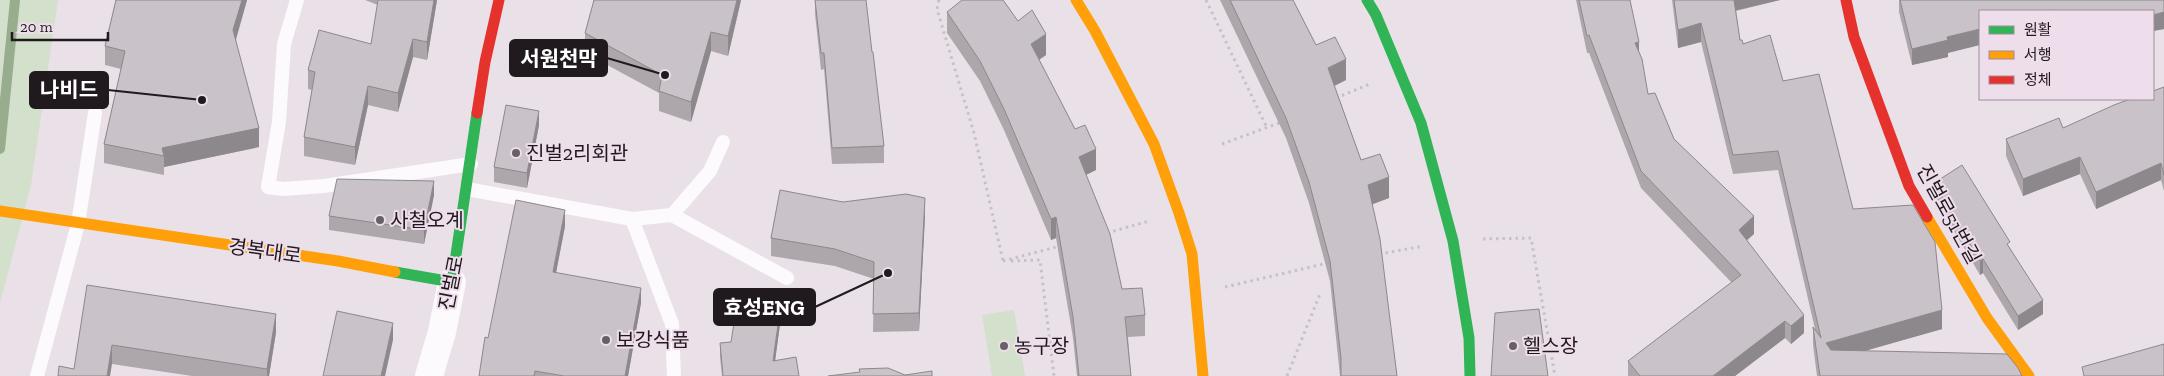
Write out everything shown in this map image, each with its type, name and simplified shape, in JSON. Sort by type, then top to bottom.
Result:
[{"type":"street","name":"진벌로","points":[[429,376],[442,332],[452,282],[485,62],[498,0]]},
{"type":"street","points":[[1076,0],[1095,31],[1154,144],[1179,213],[1192,254],[1202,376]]},
{"type":"street","points":[[1367,0],[1376,15],[1421,123],[1453,240],[1468,338],[1470,376]]},
{"type":"street","name":"진벌로51번길","points":[[1846,0],[1854,37],[1908,186],[1987,318],[2029,376]]},
{"type":"street","name":"경복대로","points":[[0,211],[62,222],[338,261],[452,282]]},
{"type":"lane","points":[[297,0],[284,44],[279,122],[268,188],[283,189],[324,186],[471,164]]},
{"type":"lane","points":[[37,376],[78,224],[95,113]]},
{"type":"lane","points":[[672,215],[710,171],[723,142]]},
{"type":"lane","points":[[467,188],[632,219],[672,215],[787,278]]},
{"type":"lane","points":[[632,219],[672,324],[674,376]]},
{"type":"path","points":[[939,0],[937,10],[974,133],[1003,261]]},
{"type":"path","points":[[1206,0],[1267,128]]},
{"type":"path","points":[[1328,102],[1398,71]]},
{"type":"path","points":[[1222,144],[1284,121]]},
{"type":"path","points":[[1105,233],[1179,213]]},
{"type":"path","points":[[1370,255],[1453,240],[1531,238],[1556,376]]},
{"type":"path","points":[[1003,261],[1068,244]]},
{"type":"path","points":[[1003,261],[1040,260],[1054,376]]},
{"type":"path","points":[[1195,294],[1334,262]]},
{"type":"path","points":[[1287,376],[1320,294]]},
{"type":"green space","points":[[0,0],[58,0],[31,185],[0,303]]},
{"type":"green space","name":"농구장","points":[[1014,310],[1025,376],[992,376],[982,315]]},
{"type":"building","points":[[116,0],[242,0],[233,30],[259,128],[162,148],[164,156],[104,144],[125,51],[105,46]]},
{"type":"building","points":[[378,0],[434,0],[427,42],[413,39],[398,93],[368,86],[355,147],[304,137],[315,72],[308,70],[319,30],[371,44]]},
{"type":"building","points":[[594,0],[737,0],[728,36],[711,32],[691,102],[659,91],[662,75],[585,33]]},
{"type":"building","points":[[815,0],[866,0],[884,146],[832,148],[824,53],[821,53]]},
{"type":"building","points":[[962,0],[1003,0],[1018,21],[1032,10],[1046,34],[1031,44],[1075,129],[1085,125],[1096,149],[1079,157],[1110,234],[1122,289],[1142,288],[1145,315],[1125,317],[1131,376],[1079,376],[1073,317],[1056,217],[1051,219],[1004,109],[980,61],[947,12]]},
{"type":"building","points":[[1230,0],[1293,0],[1316,45],[1335,37],[1346,59],[1328,68],[1361,160],[1380,154],[1389,177],[1368,185],[1380,239],[1397,376],[1341,376],[1341,358],[1330,261],[1309,182],[1286,118]]},
{"type":"building","points":[[1579,0],[1630,0],[1639,42],[1635,43],[1642,59],[1648,94],[1655,93],[1674,139],[1754,216],[1739,230],[1804,315],[1791,326],[1785,321],[1713,376],[1640,376],[1628,361],[1741,275],[1641,171],[1589,35],[1587,36]]},
{"type":"building","points":[[1674,0],[1734,0],[1740,40],[1742,40],[1743,44],[1770,35],[1783,81],[1819,74],[1853,209],[1913,205],[1935,242],[1942,310],[1826,343],[1831,350],[2007,354],[2022,376],[1820,376],[1813,327],[1821,338],[1778,151],[1733,155],[1701,23],[1678,30]]},
{"type":"building","points":[[1900,0],[2164,0],[2164,12],[2154,15],[2154,10],[1979,10],[1979,29],[1947,37],[1948,40],[1912,49]]},
{"type":"building","points":[[2164,87],[2164,175],[2161,163],[2096,192],[2080,157],[2023,179],[2006,139],[2059,118],[2063,128],[2127,100],[2154,100],[2154,91]]},
{"type":"building","name":"진벌2리회관","points":[[506,105],[539,111],[527,173],[494,167]]},
{"type":"building","points":[[1962,165],[2010,242],[2007,244],[2043,300],[2018,316],[1983,259],[1980,261],[1934,183]]},
{"type":"building","points":[[337,179],[434,181],[424,230],[329,216]]},
{"type":"building","points":[[780,190],[843,202],[906,194],[925,198],[919,313],[873,314],[874,262],[835,249],[771,238]]},
{"type":"building","points":[[516,200],[565,210],[553,272],[641,288],[625,376],[564,376],[535,371],[534,376],[479,376],[485,337],[488,338]]},
{"type":"building","points":[[87,285],[276,314],[267,369],[112,345],[107,376],[58,376],[59,366],[74,369]]},
{"type":"building","points":[[738,297],[781,303],[773,361],[796,357],[799,376],[723,376],[720,343],[731,342]]},
{"type":"building","points":[[1539,309],[1548,376],[1491,376],[1495,313]]},
{"type":"building","points":[[337,311],[393,323],[381,376],[323,376]]},
{"type":"building","points":[[2164,344],[2164,376],[2084,376],[2082,367]]},
{"type":"building","points":[[888,368],[905,375],[932,371],[932,376],[828,376],[860,372],[859,369]]},
{"type":"waterway","points":[[0,149],[15,0]]},
{"type":"traffic: fast","points":[[1367,0],[1376,15],[1421,123],[1453,241],[1469,338],[1470,376]]},
{"type":"traffic: fast","points":[[395,272],[452,282],[477,113]]},
{"type":"traffic: slow","points":[[1076,0],[1095,31],[1154,144],[1179,213],[1192,254],[1203,376]]},
{"type":"traffic: slow","points":[[0,211],[338,261],[395,272]]},
{"type":"traffic: slow","points":[[1927,217],[1987,318],[2029,376]]},
{"type":"traffic: jam","points":[[477,113],[485,62],[499,0]]},
{"type":"traffic: jam","points":[[1846,0],[1854,37],[1909,186],[1927,217]]},
{"type":"place","name":"서원천막","points":[[665,75]]},
{"type":"place","name":"나비드","points":[[202,100]]},
{"type":"place","name":"진벌2리회관","points":[[516,153]]},
{"type":"place","name":"사철오계","points":[[380,220]]},
{"type":"place","name":"효성ENG","points":[[888,273]]},
{"type":"place","name":"보강식품","points":[[606,340]]},
{"type":"place","name":"농구장","points":[[1004,346]]},
{"type":"place","name":"헬스장","points":[[1513,346]]}]
